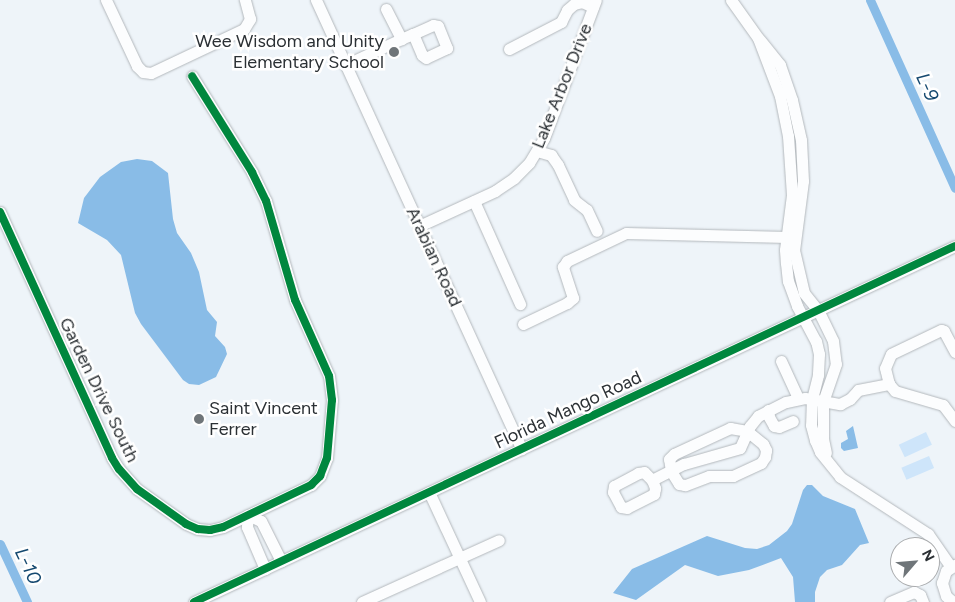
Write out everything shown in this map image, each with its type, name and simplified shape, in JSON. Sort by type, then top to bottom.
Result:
[{"type":"street","points":[[106,0],[137,66],[142,72],[151,73],[244,29],[250,19],[245,0]]},
{"type":"street","name":"Arabian Road","points":[[316,0],[522,449]]},
{"type":"street","points":[[731,0],[780,65],[792,100],[801,140],[803,181],[791,239],[785,250],[788,281],[803,317],[816,341],[819,354],[818,400]]},
{"type":"street","points":[[509,49],[561,22],[567,10],[574,4],[582,2],[594,4]]},
{"type":"street","name":"Lake Arbor Drive","points":[[420,226],[495,191],[514,178],[538,151],[594,4]]},
{"type":"street","points":[[386,9],[401,39]]},
{"type":"street","points":[[345,65],[401,39],[433,25],[438,26],[447,48],[426,58],[422,55],[413,34]]},
{"type":"street","name":"Garden Drive South","points":[[0,212],[112,458],[128,480],[186,524],[198,529],[217,529],[306,488],[320,476],[327,458],[332,388],[327,370],[295,300],[266,201],[252,172],[192,76]]},
{"type":"street","points":[[538,151],[551,155],[574,200],[587,210],[597,231]]},
{"type":"street","points":[[474,201],[520,304]]},
{"type":"street","points":[[523,324],[567,303],[573,298],[563,266],[567,261],[626,234],[791,239]]},
{"type":"street","points":[[791,239],[797,271],[804,294],[818,310],[833,342],[836,364],[818,400],[811,425],[820,452],[840,477],[928,534],[953,566],[943,577],[942,583],[943,590],[951,601]]},
{"type":"street","name":"Florida Mango Road","points":[[194,602],[955,246]]},
{"type":"street","points":[[955,352],[944,331],[936,332],[891,354],[885,368],[889,384],[895,391],[943,405],[955,421]]},
{"type":"street","points":[[781,361],[798,398]]},
{"type":"street","points":[[652,480],[703,458],[740,448],[754,420],[768,410],[798,398],[845,403],[858,390],[889,384]]},
{"type":"street","points":[[768,410],[768,417],[774,426],[779,427],[793,421]]},
{"type":"street","points":[[730,428],[747,431],[756,437],[766,450],[765,457],[761,463],[733,476],[709,476],[685,485],[679,484],[671,471],[669,458],[674,454],[730,428]]},
{"type":"street","points":[[429,492],[480,602]]},
{"type":"street","points":[[264,569],[247,527],[248,515],[261,521],[281,561]]},
{"type":"street","points":[[364,602],[499,540]]},
{"type":"street","points":[[897,601],[914,592],[920,595],[923,602]]},
{"type":"shaded area","points":[[926,432],[932,445],[905,457],[899,445]]},
{"type":"shaded area","points":[[929,456],[934,468],[906,480],[901,468]]},
{"type":"water","points":[[137,159],[152,161],[168,173],[173,219],[177,233],[191,253],[199,272],[207,310],[217,322],[215,336],[225,347],[227,354],[216,377],[199,385],[189,384],[183,380],[141,324],[135,313],[121,255],[107,240],[78,223],[84,198],[100,177],[121,162]]},
{"type":"water","points":[[853,426],[858,448],[844,451],[841,448],[841,443],[848,439],[846,431]]},
{"type":"water","points":[[807,485],[812,485],[823,496],[855,509],[869,543],[860,545],[842,565],[827,570],[820,577],[815,592],[815,602],[795,602],[793,577],[781,558],[749,570],[718,576],[685,565],[636,600],[613,593],[632,569],[707,536],[745,548],[757,549],[769,545],[787,531],[792,524],[803,490]]},
{"type":"waterway","name":"L-9","points":[[870,0],[955,188]]},
{"type":"waterway","name":"L-10","points":[[0,544],[27,602]]},
{"type":"cycle path","points":[[0,212],[112,458],[137,489],[186,524],[198,529],[210,530],[223,527],[311,485],[320,476],[327,458],[332,400],[329,376],[295,300],[266,201],[252,172],[192,76]]},
{"type":"cycle path","points":[[194,602],[955,246]]},
{"type":"place","name":"Wee Wisdom and Unity Elementary School","points":[[394,52]]},
{"type":"place","name":"Saint Vincent Ferrer","points":[[199,419]]}]
